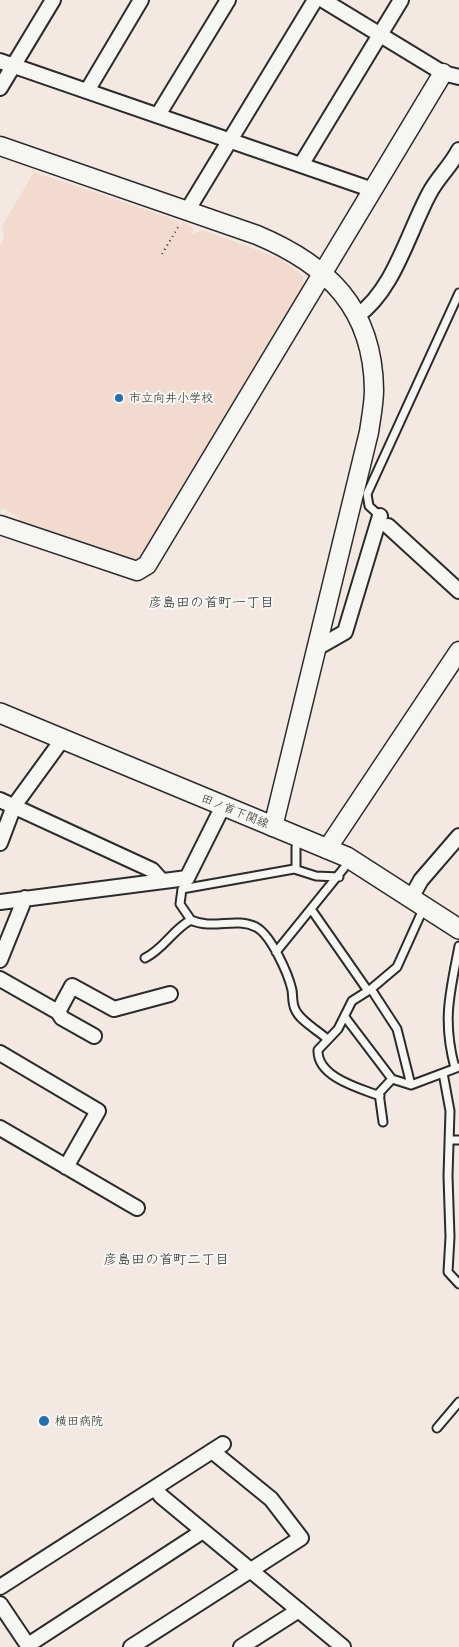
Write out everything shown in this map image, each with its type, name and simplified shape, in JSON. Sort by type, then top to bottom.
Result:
[{"type":"main road","name":"田ノ首下関線","points":[[0,713],[346,857],[459,929]]},
{"type":"street","points":[[0,88],[54,0]]},
{"type":"street","points":[[87,91],[141,0]]},
{"type":"street","points":[[158,115],[228,0]]},
{"type":"street","points":[[187,211],[315,0]]},
{"type":"street","points":[[0,524],[137,571],[147,565],[373,190],[451,75],[323,0]]},
{"type":"street","points":[[301,165],[401,0]]},
{"type":"street","points":[[0,61],[373,190]]},
{"type":"street","points":[[0,146],[277,244],[323,272],[342,292],[357,316],[369,345],[373,365],[374,392],[369,432],[273,827]]},
{"type":"street","points":[[357,316],[371,306],[406,246],[438,178],[459,150]]},
{"type":"street","points":[[317,648],[345,632],[384,521],[459,591]]},
{"type":"street","points":[[327,849],[459,650]]},
{"type":"street","points":[[0,843],[14,806],[62,740]]},
{"type":"street","points":[[0,800],[152,870],[162,881]]},
{"type":"street","points":[[0,902],[187,878],[223,806]]},
{"type":"street","points":[[411,898],[421,880],[459,836]]},
{"type":"street","points":[[0,960],[24,898]]},
{"type":"street","points":[[0,980],[58,1012],[62,1018],[94,1036]]},
{"type":"street","points":[[58,1012],[72,986],[114,1009],[170,994]]},
{"type":"street","points":[[0,1053],[98,1111],[66,1167]]},
{"type":"street","points":[[0,1128],[137,1208]]},
{"type":"street","points":[[0,1587],[218,1447],[271,1499],[300,1538],[131,1647]]},
{"type":"street","points":[[154,1488],[160,1496],[343,1647]]},
{"type":"street","points":[[0,1604],[29,1646],[204,1531]]},
{"type":"street","points":[[241,1647],[261,1642],[299,1610]]},
{"type":"lane","points":[[384,521],[369,506],[368,494],[459,293]]},
{"type":"lane","points":[[294,869],[296,867],[296,847]]},
{"type":"lane","points":[[276,952],[344,868]]},
{"type":"lane","points":[[326,1040],[295,1009],[290,983],[276,952],[262,932],[255,926],[232,923],[200,924],[191,920],[180,904],[182,889],[294,869],[316,876],[338,877]]},
{"type":"lane","points":[[311,910],[397,1029],[411,1085]]},
{"type":"lane","points":[[380,1096],[349,1084],[326,1070],[317,1058],[318,1050],[338,1029],[352,1001],[370,990],[397,967],[420,916]]},
{"type":"lane","points":[[145,958],[157,951],[180,926],[191,920]]},
{"type":"lane","points":[[345,1017],[392,1079],[411,1085],[457,1068],[447,1036],[447,1021],[448,1002],[459,946]]},
{"type":"lane","points":[[443,1073],[449,1100],[450,1237],[448,1272],[459,1284]]},
{"type":"lane","points":[[383,1122],[379,1093],[392,1079]]},
{"type":"lane","points":[[449,1140],[459,1140]]},
{"type":"lane","points":[[437,1428],[459,1402]]},
{"type":"path","points":[[162,254],[187,211]]},
{"type":"shaded area","name":"市立向井小学校","points":[[34,172],[176,220],[181,226],[183,222],[194,228],[192,234],[203,230],[279,258],[303,276],[303,288],[143,556],[135,561],[18,522],[20,518],[3,508],[0,511],[0,246],[4,239],[2,226]]},
{"type":"place","name":"市立向井小学校","points":[[119,398]]},
{"type":"place","name":"横田病院","points":[[44,1421]]},
{"type":"district","name":"彦島田の首町一丁目","points":[[211,603]]},
{"type":"district","name":"彦島田の首町二丁目","points":[[166,1260]]}]
